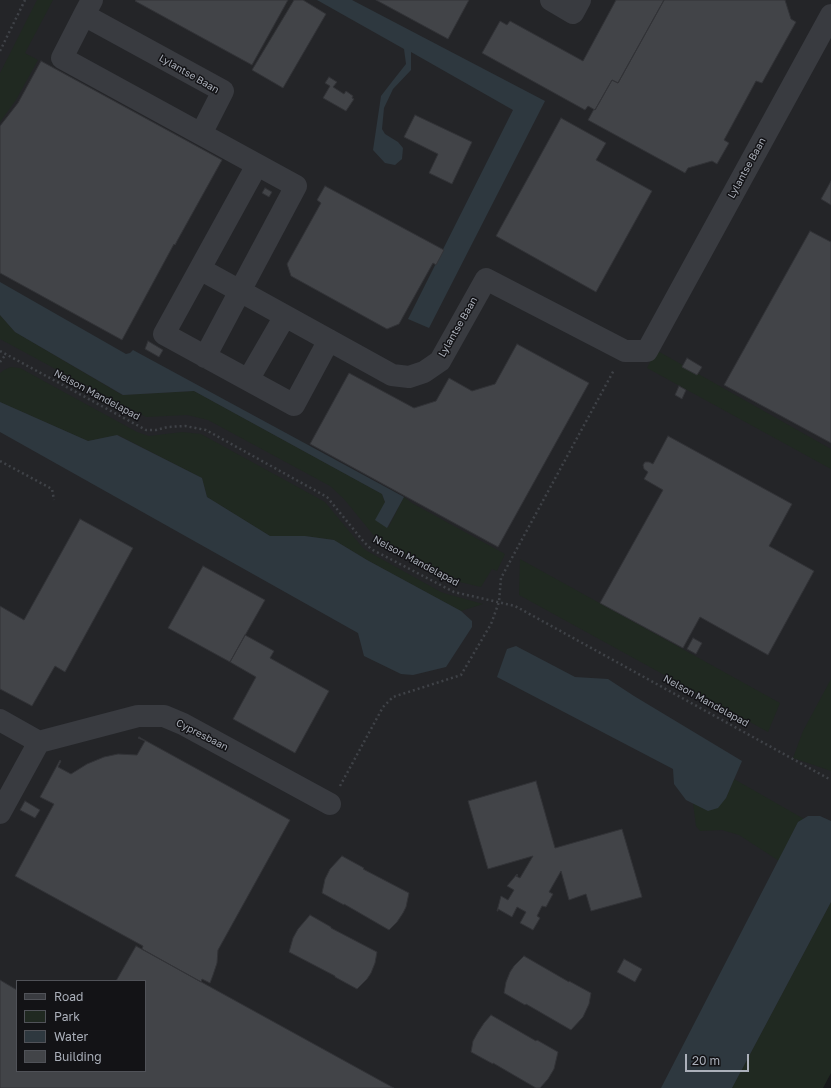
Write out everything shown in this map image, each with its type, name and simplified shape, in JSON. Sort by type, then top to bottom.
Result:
[{"type":"street","points":[[551,0],[576,6]]},
{"type":"street","points":[[88,7],[62,58],[296,186],[205,357]]},
{"type":"street","name":"Lylantse Baan","points":[[88,7],[223,91],[201,134]]},
{"type":"street","name":"Lylantse Baan","points":[[200,269],[392,374],[409,377],[424,372],[440,361],[486,278],[625,351],[647,351],[831,15]]},
{"type":"street","points":[[258,165],[164,334],[294,404],[329,340]]},
{"type":"street","points":[[248,380],[285,316]]},
{"type":"street","name":"Cypresbaan","points":[[39,742],[138,716],[164,716],[183,724],[330,804]]},
{"type":"street","points":[[0,720],[39,742],[0,813]]},
{"type":"path","points":[[0,51],[25,0]]},
{"type":"path","name":"Nelson Mandelapad","points":[[0,351],[146,430],[185,426],[206,430],[328,497],[364,542],[371,548],[454,592],[515,606],[831,780]]},
{"type":"path","points":[[330,804],[383,707],[393,697],[461,675],[491,624],[499,602],[501,578],[625,351]]},
{"type":"path","points":[[0,362],[6,354]]},
{"type":"path","points":[[0,461],[52,489],[54,500]]},
{"type":"shaded area","points":[[0,0],[831,0],[831,1005],[781,1088],[0,1088]]},
{"type":"green space","points":[[37,0],[53,0],[25,53],[38,60],[16,100],[0,122],[0,73]]},
{"type":"green space","points":[[0,315],[15,332],[122,395],[194,391],[382,494],[385,502],[388,528],[404,497],[412,503],[505,554],[497,571],[492,569],[481,587],[451,580],[375,537],[344,499],[330,486],[208,420],[187,415],[146,417],[0,339]]},
{"type":"green space","points":[[656,350],[831,449],[831,469],[647,368]]},
{"type":"green space","points":[[11,367],[20,368],[137,432],[149,436],[182,432],[201,434],[325,502],[367,551],[441,592],[483,604],[461,611],[367,560],[334,540],[305,536],[270,536],[207,497],[202,478],[118,435],[88,441],[0,402],[0,373]]},
{"type":"green space","points":[[520,559],[780,703],[768,732],[519,595]]},
{"type":"green space","points":[[831,679],[831,771],[793,758],[803,731]]},
{"type":"green space","points":[[734,779],[804,819],[798,822],[779,861],[739,835],[722,830],[700,831],[696,826],[693,803],[708,811],[726,798]]},
{"type":"green space","points":[[831,902],[831,1073],[823,1088],[732,1088]]},
{"type":"water","points":[[317,0],[352,0],[545,101],[429,328],[408,319],[513,110],[411,52],[411,70],[393,89],[384,108],[382,129],[385,134],[398,142],[403,148],[402,159],[395,165],[385,163],[373,150],[381,96],[406,64],[404,49]]},
{"type":"water","points":[[0,282],[126,354],[133,350],[404,497],[387,528],[375,520],[385,502],[382,494],[194,391],[123,395],[15,332],[0,315]]},
{"type":"water","points":[[0,402],[88,441],[117,435],[202,478],[207,497],[270,536],[305,536],[334,540],[367,560],[461,611],[472,621],[472,627],[446,667],[413,675],[401,674],[364,656],[358,633],[0,432]]},
{"type":"water","points":[[516,646],[575,677],[608,679],[742,761],[726,798],[718,808],[708,811],[686,800],[674,784],[673,769],[497,677],[507,649]]},
{"type":"water","points":[[808,816],[820,816],[831,821],[831,902],[732,1088],[661,1088],[798,822]]},
{"type":"building","points":[[288,0],[252,65],[135,1]]},
{"type":"building","points":[[294,0],[303,0],[326,14],[283,88],[252,70]]},
{"type":"building","points":[[376,0],[469,0],[448,39]]},
{"type":"building","points":[[616,0],[664,0],[618,83],[612,80],[595,110],[588,106],[585,110],[482,53],[500,21],[507,25],[510,21],[583,61]]},
{"type":"building","points":[[664,0],[785,0],[791,19],[796,22],[762,83],[756,81],[724,140],[729,143],[717,164],[712,161],[688,168],[685,173],[588,120],[612,80],[618,83]]},
{"type":"building","points":[[41,61],[222,160],[122,340],[0,273],[0,126],[18,103]]},
{"type":"building","points":[[329,77],[337,82],[333,87],[344,94],[346,91],[353,96],[352,98],[354,99],[346,111],[323,98],[330,86],[325,83]]},
{"type":"building","points":[[415,115],[472,142],[452,184],[429,173],[438,154],[404,137]]},
{"type":"building","points":[[561,118],[606,143],[596,160],[652,191],[596,292],[496,236]]},
{"type":"building","points":[[831,181],[831,205],[821,199]]},
{"type":"building","points":[[325,186],[444,250],[436,265],[433,263],[399,324],[387,329],[291,276],[287,264],[321,203],[317,200]]},
{"type":"building","points":[[265,188],[272,192],[269,197],[262,193]]},
{"type":"building","points":[[810,231],[831,242],[831,443],[724,385]]},
{"type":"building","points":[[148,341],[163,350],[159,357],[145,349]]},
{"type":"building","points":[[517,344],[589,383],[498,547],[310,444],[349,373],[414,408],[436,401],[449,378],[472,391],[495,384]]},
{"type":"building","points":[[687,358],[702,367],[697,375],[682,367]]},
{"type":"building","points":[[679,386],[686,390],[682,399],[675,395]]},
{"type":"building","points":[[668,436],[792,504],[769,546],[814,571],[768,655],[700,617],[683,648],[600,603],[663,490],[644,479],[648,472],[644,469],[643,465],[645,462],[653,464]]},
{"type":"building","points":[[80,519],[133,548],[65,672],[55,666],[32,706],[0,689],[0,606],[24,620]]},
{"type":"building","points":[[203,566],[265,600],[230,662],[168,628]]},
{"type":"building","points":[[245,635],[274,651],[270,658],[329,691],[295,753],[233,719],[256,677],[230,662]]},
{"type":"building","points":[[693,638],[702,643],[696,654],[687,649]]},
{"type":"building","points":[[139,737],[290,820],[218,950],[217,963],[210,983],[202,979],[201,982],[142,949],[143,946],[15,876],[54,804],[40,797],[60,760],[61,761],[58,767],[71,774],[87,764],[104,757],[118,754],[137,755],[145,741],[138,738]]},
{"type":"building","points":[[536,781],[555,848],[622,829],[642,897],[591,911],[586,894],[569,900],[561,871],[549,892],[553,894],[546,907],[542,906],[537,916],[540,918],[533,930],[520,923],[526,912],[517,907],[512,917],[498,909],[497,911],[501,896],[508,900],[514,890],[507,886],[517,874],[518,875],[516,876],[520,878],[533,856],[488,869],[468,801]]},
{"type":"building","points":[[25,801],[40,810],[35,818],[20,810]]},
{"type":"building","points":[[342,856],[364,868],[363,869],[409,893],[403,913],[389,930],[322,893],[325,879],[330,869]]},
{"type":"building","points":[[310,915],[331,928],[377,952],[371,973],[357,989],[289,952],[293,938],[298,929]]},
{"type":"building","points":[[136,946],[394,1088],[0,1088],[0,980],[16,989],[16,1072],[146,1072],[146,980],[117,980]]},
{"type":"building","points":[[524,956],[591,993],[589,1004],[583,1017],[571,1030],[504,993],[510,972]]},
{"type":"building","points":[[624,959],[642,969],[635,982],[617,972]]},
{"type":"building","points":[[491,1015],[558,1052],[554,1069],[540,1088],[536,1088],[471,1052],[473,1041],[484,1023]]}]
